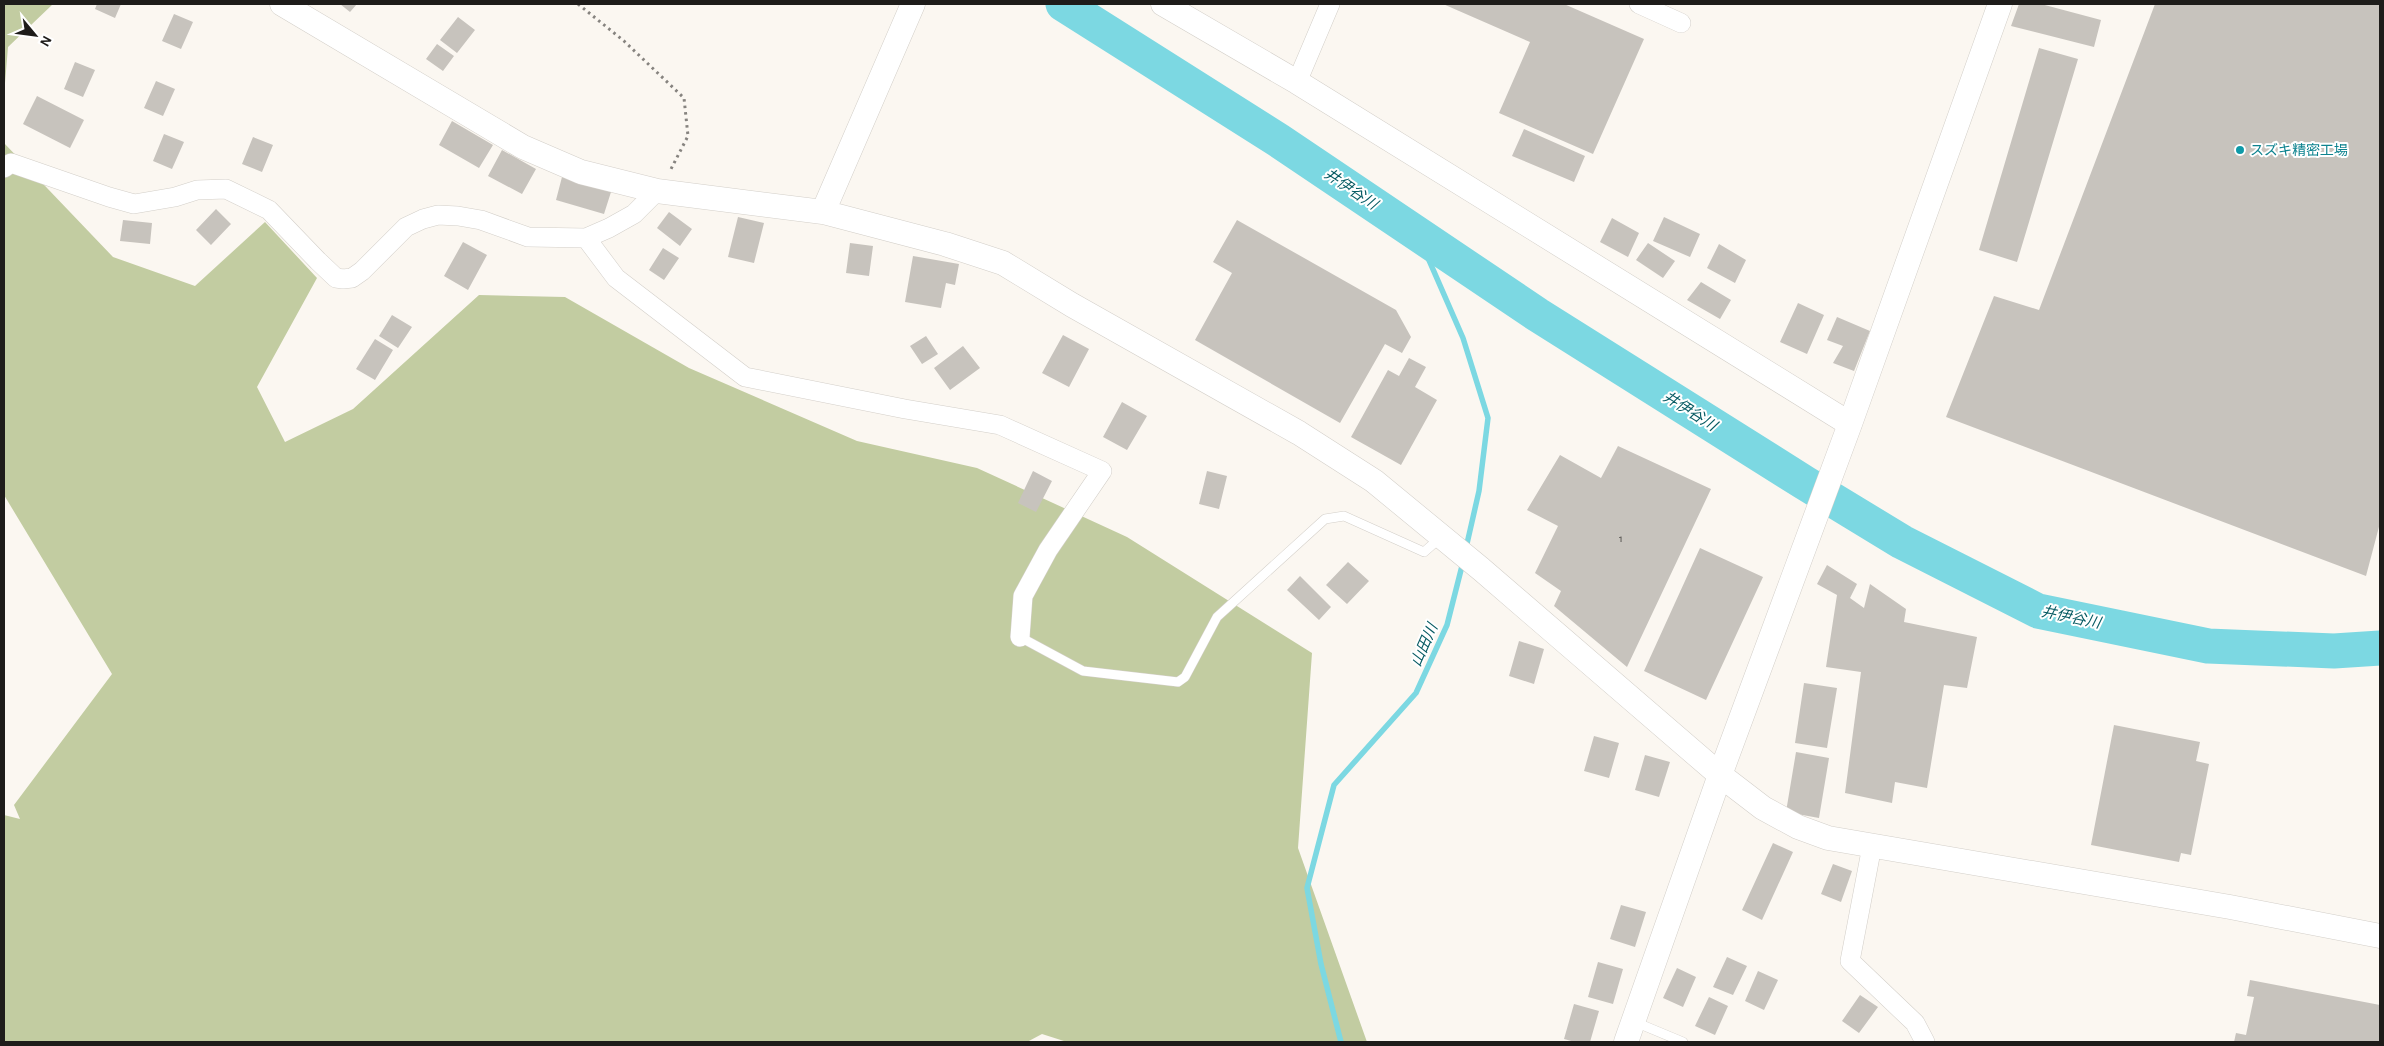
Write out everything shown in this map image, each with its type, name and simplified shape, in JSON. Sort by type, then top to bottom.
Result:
[{"type":"street","points":[[282,4],[523,147],[581,172],[657,191],[823,212],[945,244],[1003,263],[1072,305],[1299,433],[1374,481],[1481,569],[1720,775],[1763,808],[1798,828],[1828,838],[2230,907],[2380,936]]},
{"type":"street","points":[[823,212],[912,4]]},
{"type":"street","points":[[1163,4],[1297,82],[1850,424]]},
{"type":"street","points":[[1297,82],[1330,4]]},
{"type":"street","points":[[1639,4],[1681,23]]},
{"type":"street","points":[[1630,1032],[1720,775],[1813,526],[2000,4]]},
{"type":"street","points":[[4,168],[11,162],[134,204],[175,198],[197,190],[226,189],[269,210],[324,267],[336,278],[343,279],[352,278],[362,272],[406,227],[438,215],[481,220],[528,237],[586,238],[634,214],[657,191]]},
{"type":"street","points":[[586,238],[616,278],[745,377],[905,409],[1000,425],[1102,471],[1048,550],[1023,596],[1020,637]]},
{"type":"street","points":[[1872,846],[1850,961],[1915,1023],[1925,1042]]},
{"type":"lane","points":[[1020,637],[1083,671],[1178,682],[1185,677],[1217,617],[1325,519],[1344,516],[1424,552],[1446,541]]},
{"type":"lane","points":[[1630,1032],[1683,1042]]},
{"type":"path","points":[[578,4],[624,41],[684,98],[688,136],[668,176],[657,191]]},
{"type":"green space","points":[[4,4],[53,4],[8,47],[4,95]]},
{"type":"green space","points":[[4,143],[113,257],[195,286],[265,222],[317,278],[257,387],[285,442],[353,409],[479,295],[565,297],[689,368],[857,441],[977,468],[1127,537],[1312,653],[1298,848],[1367,1042],[1067,1042],[1042,1034],[1027,1042],[4,1042],[4,815],[20,819],[14,805],[112,674],[4,495]]},
{"type":"building","points":[[97,4],[121,4],[115,18],[95,9]]},
{"type":"building","points":[[340,4],[357,4],[350,12]]},
{"type":"building","points":[[1443,4],[1564,4],[1644,39],[1593,154],[1499,113],[1530,42]]},
{"type":"building","points":[[2019,4],[2041,4],[2101,20],[2094,47],[2011,26]]},
{"type":"building","name":"スズキ精密工場","points":[[2155,4],[2380,4],[2380,523],[2366,576],[1946,417],[1994,296],[2039,310]]},
{"type":"building","points":[[174,14],[193,22],[181,49],[162,41]]},
{"type":"building","points":[[458,17],[475,30],[457,53],[440,40]]},
{"type":"building","points":[[437,44],[454,56],[443,71],[426,59]]},
{"type":"building","points":[[2039,48],[2078,59],[2017,262],[1979,250]]},
{"type":"building","points":[[75,62],[95,70],[83,97],[64,89]]},
{"type":"building","points":[[156,81],[175,89],[163,116],[144,108]]},
{"type":"building","points":[[37,96],[84,120],[70,148],[23,124]]},
{"type":"building","points":[[452,121],[493,145],[479,168],[439,145]]},
{"type":"building","points":[[1524,129],[1585,156],[1574,182],[1512,156]]},
{"type":"building","points":[[164,134],[184,142],[172,169],[153,161]]},
{"type":"building","points":[[253,137],[273,145],[262,172],[242,164]]},
{"type":"building","points":[[502,150],[536,169],[522,194],[488,176]]},
{"type":"building","points":[[562,177],[611,192],[604,214],[556,200]]},
{"type":"building","points":[[216,209],[231,224],[211,245],[196,230]]},
{"type":"building","points":[[669,212],[692,229],[680,246],[657,228]]},
{"type":"building","points":[[738,217],[764,223],[754,263],[728,257]]},
{"type":"building","points":[[1664,217],[1700,234],[1690,257],[1653,241]]},
{"type":"building","points":[[1612,218],[1639,233],[1628,257],[1600,242]]},
{"type":"building","points":[[123,220],[152,223],[150,244],[120,241]]},
{"type":"building","points":[[1237,220],[1396,310],[1411,337],[1402,353],[1385,344],[1340,423],[1195,340],[1232,273],[1213,262]]},
{"type":"building","points":[[463,242],[487,255],[468,290],[444,276]]},
{"type":"building","points":[[850,243],[873,246],[869,276],[846,273]]},
{"type":"building","points":[[1648,243],[1675,261],[1663,278],[1636,260]]},
{"type":"building","points":[[1719,244],[1746,260],[1735,283],[1707,268]]},
{"type":"building","points":[[663,248],[679,258],[664,280],[649,270]]},
{"type":"building","points":[[913,256],[959,264],[955,285],[946,283],[941,308],[905,302]]},
{"type":"building","points":[[1701,282],[1731,300],[1720,319],[1687,300]]},
{"type":"building","points":[[1798,303],[1824,315],[1807,354],[1780,342]]},
{"type":"building","points":[[392,315],[412,327],[398,348],[379,336]]},
{"type":"building","points":[[1837,317],[1870,331],[1854,371],[1833,363],[1843,346],[1827,340]]},
{"type":"building","points":[[1063,335],[1089,349],[1069,387],[1042,373]]},
{"type":"building","points":[[926,336],[938,354],[922,364],[910,346]]},
{"type":"building","points":[[375,339],[393,350],[375,380],[356,369]]},
{"type":"building","points":[[963,346],[980,368],[950,390],[934,368]]},
{"type":"building","points":[[1409,358],[1426,367],[1415,387],[1437,400],[1401,465],[1351,437],[1388,370],[1399,376]]},
{"type":"building","points":[[1122,402],[1147,416],[1127,450],[1103,437]]},
{"type":"building","points":[[1618,446],[1711,489],[1627,667],[1554,606],[1561,591],[1535,573],[1558,526],[1527,510],[1560,455],[1601,478]]},
{"type":"building","points":[[1033,471],[1052,481],[1036,512],[1018,503]]},
{"type":"building","points":[[1207,471],[1227,476],[1219,509],[1199,504]]},
{"type":"building","points":[[1700,548],[1763,577],[1706,700],[1644,671]]},
{"type":"building","points":[[1348,562],[1369,581],[1347,604],[1326,585]]},
{"type":"building","points":[[1827,565],[1857,584],[1850,598],[1864,608],[1870,584],[1906,609],[1904,622],[1977,637],[1967,688],[1944,685],[1927,788],[1895,782],[1892,803],[1845,793],[1861,672],[1826,667],[1837,595],[1817,584]]},
{"type":"building","points":[[1300,576],[1331,607],[1319,620],[1287,590]]},
{"type":"building","points":[[1519,641],[1544,649],[1534,684],[1509,676]]},
{"type":"building","points":[[1804,683],[1837,688],[1827,748],[1795,743]]},
{"type":"building","points":[[2114,725],[2200,742],[2196,761],[2209,764],[2191,855],[2181,853],[2179,862],[2091,845]]},
{"type":"building","points":[[1594,736],[1619,743],[1609,778],[1584,771]]},
{"type":"building","points":[[1796,752],[1829,758],[1819,818],[1786,812]]},
{"type":"building","points":[[1645,755],[1670,762],[1659,797],[1635,790]]},
{"type":"building","points":[[1773,843],[1793,852],[1762,920],[1742,910]]},
{"type":"building","points":[[1833,864],[1852,871],[1841,902],[1821,894]]},
{"type":"building","points":[[1621,905],[1646,912],[1635,947],[1610,939]]},
{"type":"building","points":[[1727,957],[1747,966],[1733,995],[1713,987]]},
{"type":"building","points":[[1598,962],[1623,969],[1613,1004],[1588,997]]},
{"type":"building","points":[[1677,968],[1696,977],[1683,1007],[1663,998]]},
{"type":"building","points":[[1758,971],[1778,980],[1764,1010],[1745,1001]]},
{"type":"building","points":[[2250,980],[2380,1005],[2380,1042],[2234,1042],[2236,1033],[2246,1035],[2254,997],[2247,996]]},
{"type":"building","points":[[1860,995],[1878,1007],[1859,1033],[1842,1021]]},
{"type":"building","points":[[1709,997],[1728,1006],[1715,1035],[1695,1026]]},
{"type":"building","points":[[1574,1004],[1599,1011],[1590,1042],[1575,1042],[1564,1039]]},
{"type":"waterway","name":"井伊谷川","points":[[1063,4],[1278,140],[1538,315],[1805,483],[1902,542],[2038,611],[2208,646],[2334,651],[2380,648]]},
{"type":"waterway","name":"山田川","points":[[1418,235],[1463,338],[1488,418],[1479,491],[1466,548]]},
{"type":"waterway","name":"山田川","points":[[1341,1042],[1321,964],[1307,888],[1334,785],[1416,693],[1447,625],[1463,562]]},
{"type":"place","name":"スズキ精密工場","points":[[2240,150]]}]
